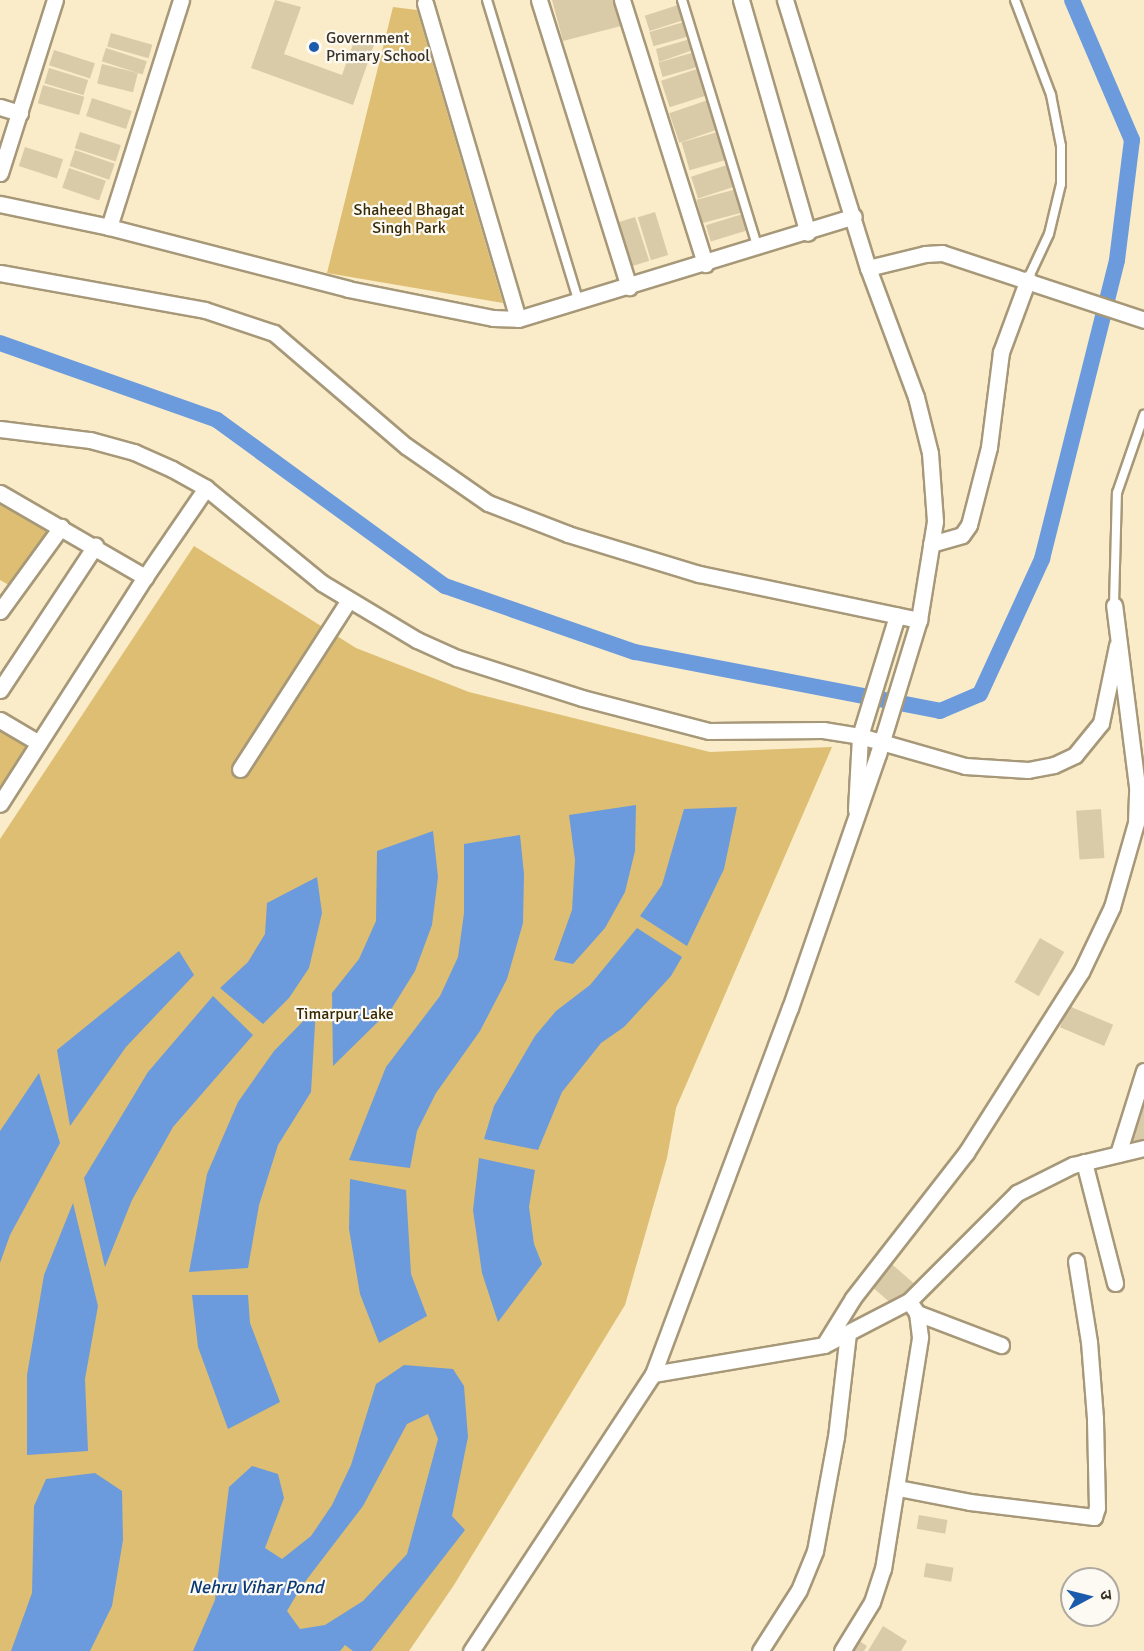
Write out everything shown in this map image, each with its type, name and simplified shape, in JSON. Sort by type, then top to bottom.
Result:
[{"type":"street","points":[[0,173],[55,0]]},
{"type":"street","points":[[109,227],[181,0]]},
{"type":"street","points":[[539,0],[629,288]]},
{"type":"street","points":[[622,0],[705,264]]},
{"type":"street","points":[[741,0],[808,232]]},
{"type":"street","points":[[471,1651],[653,1374],[856,817],[882,743],[919,620],[931,544],[935,485],[930,453],[916,397],[868,268],[854,216],[785,0]]},
{"type":"street","points":[[426,1],[518,319]]},
{"type":"street","points":[[0,107],[20,113]]},
{"type":"street","points":[[0,204],[109,227],[348,289],[493,318],[518,319],[629,288],[854,216]]},
{"type":"street","points":[[868,268],[925,254],[942,253],[1032,280],[1144,320]]},
{"type":"street","points":[[0,273],[205,310],[274,333],[406,446],[488,503],[568,534],[699,574],[919,620]]},
{"type":"street","points":[[931,544],[963,535],[969,525],[989,447],[1001,352],[1032,280]]},
{"type":"street","points":[[0,429],[90,440],[134,452],[206,488],[322,583],[457,658],[660,720],[709,731],[797,728],[862,730],[882,743],[934,759],[986,769],[1028,770],[1054,765],[1075,755],[1101,723],[1117,646]]},
{"type":"street","points":[[0,804],[145,578],[206,488]]},
{"type":"street","points":[[0,493],[95,546],[145,578]]},
{"type":"street","points":[[0,611],[7,589],[62,528]]},
{"type":"street","points":[[0,690],[95,546]]},
{"type":"street","points":[[240,769],[349,600]]},
{"type":"street","points":[[824,1345],[853,1298],[966,1153],[1081,972],[1138,849],[1137,786],[1117,646],[1114,605]]},
{"type":"street","points":[[856,817],[854,789],[862,730],[897,616]]},
{"type":"street","points":[[0,720],[39,743]]},
{"type":"street","points":[[1128,732],[1144,732]]},
{"type":"street","points":[[1118,1154],[1144,1071]]},
{"type":"street","points":[[653,1374],[824,1345],[913,1307],[1017,1192],[1048,1175],[1084,1162],[1144,1148]]},
{"type":"street","points":[[1084,1162],[1115,1283]]},
{"type":"street","points":[[898,1488],[970,1502],[1094,1517],[1095,1418],[1089,1342],[1076,1261]]},
{"type":"street","points":[[913,1307],[1000,1345]]},
{"type":"street","points":[[842,1651],[879,1585],[898,1488],[920,1337],[913,1307]]},
{"type":"street","points":[[760,1651],[799,1590],[815,1551],[836,1437],[848,1334]]},
{"type":"lane","points":[[488,0],[579,302]]},
{"type":"lane","points":[[682,0],[758,248]]},
{"type":"lane","points":[[1015,0],[1051,95],[1062,146],[1061,184],[1049,234],[1032,280]]},
{"type":"lane","points":[[1114,605],[1117,493],[1144,416]]},
{"type":"green space","name":"Shaheed Bhagat Singh Park","points":[[393,7],[417,10],[503,303],[327,273]]},
{"type":"green space","points":[[0,493],[61,527],[16,589],[0,580]]},
{"type":"green space","name":"Timarpur Lake","points":[[194,546],[356,648],[469,692],[710,752],[832,747],[676,1108],[667,1158],[625,1305],[454,1585],[409,1651],[0,1651],[0,839]]},
{"type":"green space","points":[[0,722],[34,745],[0,797]]},
{"type":"water","points":[[636,805],[635,851],[625,892],[605,928],[573,964],[554,960],[572,910],[575,860],[569,815]]},
{"type":"water","points":[[737,807],[724,869],[687,946],[640,916],[662,885],[684,809]]},
{"type":"water","points":[[433,831],[438,877],[432,925],[415,971],[392,1008],[333,1066],[332,993],[359,959],[376,921],[377,851]]},
{"type":"water","points":[[520,835],[524,874],[523,923],[507,979],[480,1031],[436,1093],[417,1131],[410,1168],[349,1160],[386,1067],[440,996],[458,957],[464,913],[464,844]]},
{"type":"water","points":[[317,877],[322,913],[309,968],[289,998],[263,1024],[220,988],[248,962],[265,934],[267,903]]},
{"type":"water","points":[[637,928],[682,957],[671,976],[624,1027],[601,1043],[562,1092],[538,1150],[484,1139],[494,1106],[535,1036],[556,1011],[590,985]]},
{"type":"water","points":[[179,951],[194,975],[126,1047],[70,1126],[57,1050]]},
{"type":"water","points":[[213,996],[253,1035],[173,1127],[132,1200],[105,1267],[84,1178],[148,1072]]},
{"type":"water","points":[[316,1008],[311,1092],[278,1145],[259,1205],[248,1268],[189,1272],[207,1174],[238,1102],[274,1051]]},
{"type":"water","points":[[39,1073],[60,1143],[10,1235],[0,1263],[0,1131]]},
{"type":"water","points":[[479,1158],[535,1170],[529,1207],[534,1244],[542,1264],[498,1322],[482,1273],[473,1210]]},
{"type":"water","points":[[350,1179],[406,1190],[411,1274],[427,1316],[379,1343],[360,1294],[349,1229]]},
{"type":"water","points":[[73,1203],[98,1306],[85,1379],[88,1451],[27,1455],[27,1375],[44,1275]]},
{"type":"water","points":[[192,1295],[248,1295],[250,1323],[280,1402],[228,1429],[198,1347]]},
{"type":"water","name":"Nehru Vihar Pond","points":[[404,1365],[453,1369],[464,1386],[468,1437],[452,1516],[465,1530],[371,1651],[353,1651],[345,1645],[340,1651],[193,1651],[215,1600],[229,1487],[252,1466],[278,1474],[284,1498],[265,1548],[282,1559],[311,1536],[332,1505],[351,1465],[376,1384]],"holes":[[[428,1414],[438,1439],[407,1554],[363,1601],[325,1625],[300,1629],[287,1611],[301,1587],[363,1506],[407,1424]]]},
{"type":"water","points":[[95,1473],[122,1491],[123,1540],[112,1606],[90,1651],[11,1651],[32,1593],[34,1506],[46,1479]]},
{"type":"building","name":"Government Primary School","points":[[275,0],[301,7],[284,54],[342,75],[356,36],[375,42],[353,105],[251,68]]},
{"type":"building","points":[[552,0],[613,0],[621,26],[563,41]]},
{"type":"building","points":[[678,5],[683,20],[650,31],[645,16]]},
{"type":"building","points":[[684,22],[688,36],[654,46],[649,32]]},
{"type":"building","points":[[111,33],[152,45],[148,58],[107,46]]},
{"type":"building","points":[[690,39],[693,50],[659,62],[656,49]]},
{"type":"building","points":[[106,48],[147,61],[143,75],[102,61]]},
{"type":"building","points":[[54,50],[95,63],[90,79],[49,65]]},
{"type":"building","points":[[695,52],[699,66],[663,77],[658,62]]},
{"type":"building","points":[[102,64],[138,73],[133,92],[97,83]]},
{"type":"building","points":[[49,68],[88,80],[84,95],[44,83]]},
{"type":"building","points":[[700,68],[709,95],[670,107],[661,81]]},
{"type":"building","points":[[43,85],[84,97],[79,115],[38,103]]},
{"type":"building","points":[[92,98],[132,111],[126,129],[86,116]]},
{"type":"building","points":[[708,100],[718,129],[679,143],[669,113]]},
{"type":"building","points":[[721,131],[729,159],[690,170],[682,142]]},
{"type":"building","points":[[80,132],[121,145],[116,161],[75,148]]},
{"type":"building","points":[[25,147],[63,159],[57,178],[19,166]]},
{"type":"building","points":[[75,150],[115,164],[109,180],[69,166]]},
{"type":"building","points":[[730,164],[737,186],[698,199],[691,177]]},
{"type":"building","points":[[69,168],[106,181],[99,201],[62,188]]},
{"type":"building","points":[[737,189],[743,212],[703,223],[696,200]]},
{"type":"building","points":[[655,212],[668,255],[651,260],[638,217]]},
{"type":"building","points":[[746,213],[751,229],[711,242],[706,225]]},
{"type":"building","points":[[635,217],[649,261],[631,267],[617,223]]},
{"type":"building","points":[[1101,809],[1104,858],[1079,860],[1076,811]]},
{"type":"building","points":[[1040,938],[1064,952],[1039,996],[1014,982]]},
{"type":"building","points":[[1069,1006],[1113,1025],[1104,1046],[1060,1027]]},
{"type":"building","points":[[1136,1099],[1144,1102],[1144,1142],[1128,1143]]},
{"type":"building","points":[[887,1260],[915,1284],[895,1307],[867,1283]]},
{"type":"building","points":[[919,1515],[948,1520],[945,1534],[917,1529]]},
{"type":"building","points":[[926,1563],[954,1568],[951,1582],[924,1577]]},
{"type":"building","points":[[883,1626],[907,1641],[901,1651],[868,1651]]},
{"type":"building","points":[[853,1637],[867,1646],[864,1651],[843,1651]]},
{"type":"waterway","points":[[0,343],[217,420],[445,586],[635,652],[940,711],[980,694],[1042,559],[1117,260],[1132,140],[1072,0]]},
{"type":"place","name":"Government Primary School","points":[[314,47]]}]
